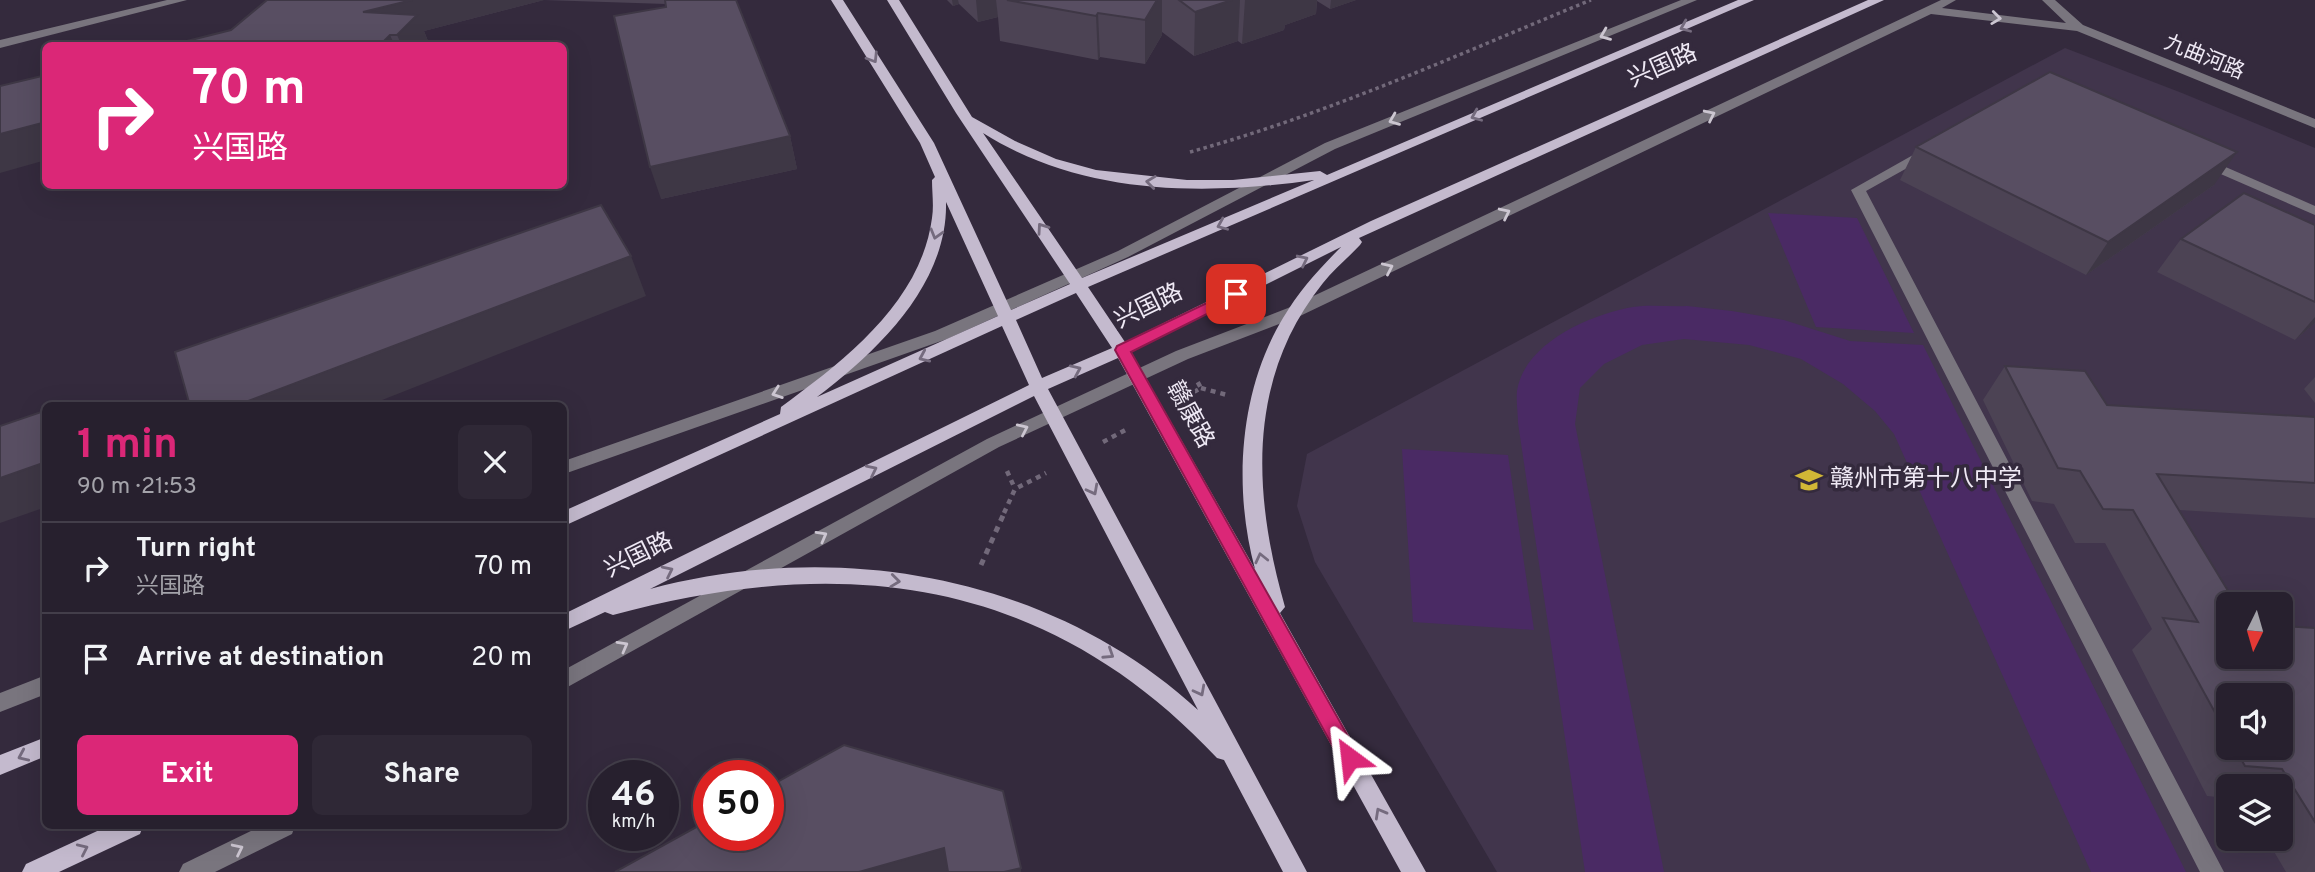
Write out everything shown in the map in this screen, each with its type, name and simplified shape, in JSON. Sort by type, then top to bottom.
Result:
[{"type":"main road","points":[[837,0],[927,144],[1038,387],[1295,872]]},
{"type":"main road","name":"赣康路","points":[[893,0],[962,113],[1077,280],[1137,375],[1413,872]]},
{"type":"main road","name":"兴国路","points":[[1077,280],[1364,164],[1748,0]]},
{"type":"main road","name":"兴国路","points":[[567,622],[1038,387],[1122,350],[1376,224],[1878,0]]},
{"type":"main road","points":[[962,113],[1012,145],[1079,169],[1157,183],[1201,186],[1260,184],[1327,174],[1364,164]]},
{"type":"main road","points":[[681,467],[737,440],[786,411],[837,373],[865,348],[894,316],[916,284],[930,253],[939,223],[937,168],[927,144]]},
{"type":"main road","points":[[1311,690],[1285,635],[1267,583],[1256,533],[1250,487],[1251,443],[1259,396],[1272,354],[1294,312],[1316,281],[1344,251],[1376,224]]},
{"type":"main road","points":[[567,518],[681,467],[1005,314]]},
{"type":"main road","points":[[567,622],[689,588],[743,580],[810,575],[869,577],[929,585],[967,594],[1043,619],[1097,646],[1148,679],[1196,720],[1241,768]]},
{"type":"main road","points":[[0,765],[42,748]]},
{"type":"main road","points":[[34,872],[126,829]]},
{"type":"street","points":[[0,44],[181,0]]},
{"type":"street","points":[[567,467],[1005,314],[1077,280],[1330,146],[1691,0]]},
{"type":"street","points":[[567,678],[993,443],[1182,355],[1294,312],[1950,0]]},
{"type":"street","points":[[2048,0],[2078,28]]},
{"type":"street","points":[[1929,10],[2078,28]]},
{"type":"street","name":"九曲河路","points":[[2078,28],[2315,124]]},
{"type":"street","points":[[1943,142],[1857,190],[2212,872]]},
{"type":"street","points":[[2190,155],[2315,211]]},
{"type":"street","points":[[0,703],[42,686]]},
{"type":"street","points":[[191,872],[278,829]]},
{"type":"path","points":[[1184,153],[1255,134],[1404,77],[1591,0]]},
{"type":"path","points":[[967,594],[1015,489]]},
{"type":"shaded area","name":"赣州市第十八中学","points":[[2065,48],[2315,148],[2315,872],[1497,872],[1315,562],[1297,506],[1307,454]]},
{"type":"shaded area","points":[[1768,213],[1857,218],[1914,333],[1816,327]]},
{"type":"shaded area","points":[[1687,306],[1784,320],[1850,341],[1923,345],[2186,872],[2091,872],[1894,434],[1875,411],[1843,384],[1801,359],[1749,345],[1684,339],[1642,345],[1604,364],[1580,388],[1575,424],[1664,872],[1585,872],[1518,423],[1517,391],[1522,374],[1532,359],[1546,345],[1580,324],[1598,316],[1633,307]]},
{"type":"shaded area","points":[[1402,449],[1508,455],[1534,630],[1413,622]]},
{"type":"building","points":[[267,0],[412,0],[363,12],[417,15],[397,35],[390,35],[383,42],[183,42],[231,30]]},
{"type":"building","points":[[665,0],[736,0],[790,136],[650,167],[614,16],[666,7]]},
{"type":"building","points":[[1007,0],[1157,0],[1145,20],[1098,13],[1096,16]]},
{"type":"building","points":[[1179,0],[1232,0],[1195,12]]},
{"type":"building","points":[[2050,72],[2237,152],[2108,242],[1916,147]]},
{"type":"building","points":[[42,76],[42,123],[0,134],[0,86]]},
{"type":"building","points":[[2244,193],[2315,225],[2315,302],[2181,239]]},
{"type":"building","points":[[601,205],[631,256],[246,402],[189,402],[175,352]]},
{"type":"building","points":[[2005,366],[2085,371],[2107,405],[2315,417],[2315,483],[2157,474],[2229,592],[2216,592],[2216,669],[2293,669],[2293,627],[2315,628],[2315,822],[2293,787],[2293,774],[2285,774],[2282,769],[2245,766],[2242,760],[2293,760],[2293,683],[2216,683],[2216,714],[2163,618],[2198,622],[2133,510],[2103,509],[2080,471],[2058,468]]},
{"type":"building","points":[[41,412],[42,463],[0,478],[0,426]]},
{"type":"building","points":[[844,745],[1003,791],[1021,868],[1004,872],[948,872],[944,848],[859,872],[615,872],[653,851],[679,851],[679,837],[693,829],[693,851],[784,851],[784,778]]},
{"type":"place","name":"赣州市第十八中学","points":[[1809,480]]},
{"type":"route","points":[[1236,294],[1122,350],[1350,758]]}]
